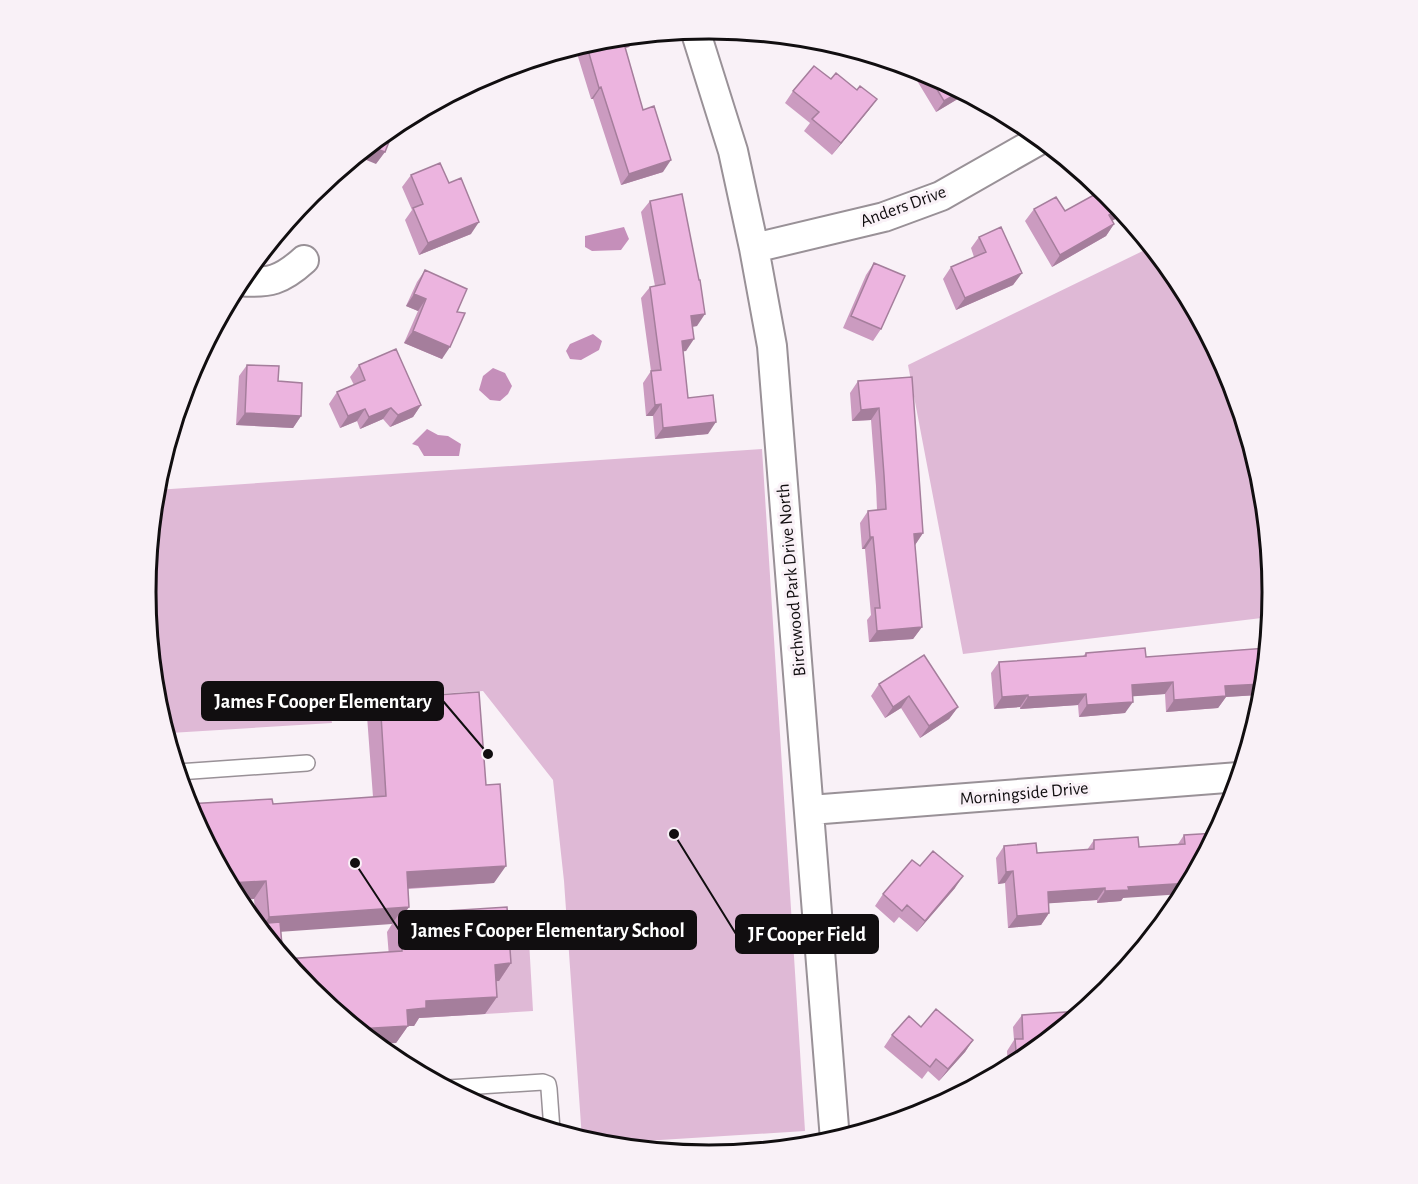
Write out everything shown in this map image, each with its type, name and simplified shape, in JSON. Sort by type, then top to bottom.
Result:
[{"type":"street","name":"Birchwood Park Drive North","points":[[698,39],[733,151],[772,346],[834,1130]]},
{"type":"street","name":"Anders Drive","points":[[754,248],[884,217],[941,196],[1033,144]]},
{"type":"street","points":[[251,282],[283,277],[304,260]]},
{"type":"street","name":"Morningside Drive","points":[[810,810],[1230,778]]},
{"type":"lane","points":[[186,771],[307,763]]},
{"type":"lane","points":[[462,1087],[543,1082],[548,1084],[551,1122]]},
{"type":"shaded area","points":[[624,227],[629,239],[621,250],[592,251],[585,247],[585,236]]},
{"type":"shaded area","points":[[1144,250],[1169,285],[1205,347],[1233,414],[1251,484],[1257,520],[1261,556],[1261,618],[963,654],[908,365]]},
{"type":"shaded area","points":[[593,334],[602,341],[599,350],[581,360],[570,359],[566,351],[570,344]]},
{"type":"shaded area","points":[[493,368],[505,373],[512,386],[508,394],[500,401],[490,400],[479,390],[483,376]]},
{"type":"shaded area","points":[[427,429],[438,435],[448,436],[461,444],[459,456],[424,456],[418,446],[412,444]]},
{"type":"shaded area","points":[[762,449],[805,1131],[645,1141],[581,1130],[564,881],[553,780],[483,691],[328,701],[332,723],[174,733],[167,700],[157,628],[157,556],[166,489]]},
{"type":"shaded area","points":[[528,923],[533,1011],[485,1014],[483,982],[498,981],[495,925]]},
{"type":"building","points":[[625,46],[643,110],[654,106],[671,160],[629,174],[601,87],[599,88],[589,53]]},
{"type":"building","points":[[814,66],[831,79],[836,73],[857,90],[860,86],[877,99],[841,143],[812,119],[819,112],[793,91]]},
{"type":"building","points":[[936,88],[953,96],[944,101]]},
{"type":"building","points":[[389,141],[385,152],[377,149]]},
{"type":"building","points":[[440,163],[449,183],[461,178],[479,222],[428,243],[413,208],[423,204],[411,175]]},
{"type":"building","points":[[682,194],[705,314],[691,316],[694,339],[682,341],[688,398],[713,395],[716,422],[663,428],[661,404],[655,405],[651,371],[661,370],[650,287],[665,284],[650,201]]},
{"type":"building","points":[[1094,195],[1112,213],[1109,215],[1114,224],[1060,255],[1034,209],[1056,197],[1065,211]]},
{"type":"building","points":[[1001,227],[1022,273],[965,298],[951,267],[986,252],[979,237]]},
{"type":"building","points":[[874,263],[905,276],[881,329],[851,316]]},
{"type":"building","points":[[425,270],[467,289],[457,312],[465,313],[450,347],[413,331],[426,299],[414,294]]},
{"type":"building","points":[[396,349],[421,405],[398,415],[391,408],[369,417],[365,409],[348,416],[337,392],[365,380],[359,365]]},
{"type":"building","points":[[247,365],[279,366],[278,381],[302,383],[301,416],[245,413]]},
{"type":"building","points":[[912,377],[923,533],[914,534],[922,627],[877,631],[875,608],[880,608],[868,511],[886,509],[879,408],[861,410],[858,381]]},
{"type":"building","points":[[1145,648],[1146,657],[1259,649],[1254,684],[1225,686],[1226,696],[1174,700],[1173,682],[1132,685],[1133,702],[1087,705],[1086,694],[1002,697],[999,662],[1086,656],[1086,653]]},
{"type":"building","points":[[924,655],[958,707],[929,726],[909,696],[893,707],[879,684]]},
{"type":"building","points":[[479,692],[486,785],[500,784],[506,866],[407,872],[409,907],[269,917],[266,881],[239,882],[213,837],[198,803],[272,799],[273,804],[386,796],[380,699]]},
{"type":"building","points":[[1207,834],[1179,884],[1128,887],[1129,890],[1105,891],[1105,888],[1048,892],[1049,913],[1017,916],[1013,871],[1006,872],[1004,846],[1036,843],[1037,853],[1094,849],[1094,840],[1138,837],[1139,847],[1185,844],[1184,835]]},
{"type":"building","points":[[933,851],[963,876],[925,921],[907,905],[902,911],[883,894],[912,860],[920,866]]},
{"type":"building","points":[[507,907],[511,963],[495,965],[497,997],[426,1001],[426,1008],[407,1010],[408,1026],[369,1028],[344,1008],[294,958],[402,951],[399,914]]},
{"type":"building","points":[[280,922],[282,943],[270,929],[266,923]]},
{"type":"building","points":[[936,1009],[973,1040],[948,1069],[936,1059],[930,1067],[892,1035],[909,1016],[921,1027]]},
{"type":"building","points":[[1069,1012],[1016,1052],[1015,1039],[1023,1039],[1022,1015]]},
{"type":"place","name":"James F Cooper Elementary","points":[[488,754]]},
{"type":"place","name":"JF Cooper Field","points":[[674,834]]},
{"type":"place","name":"James F Cooper Elementary School","points":[[355,863]]}]
